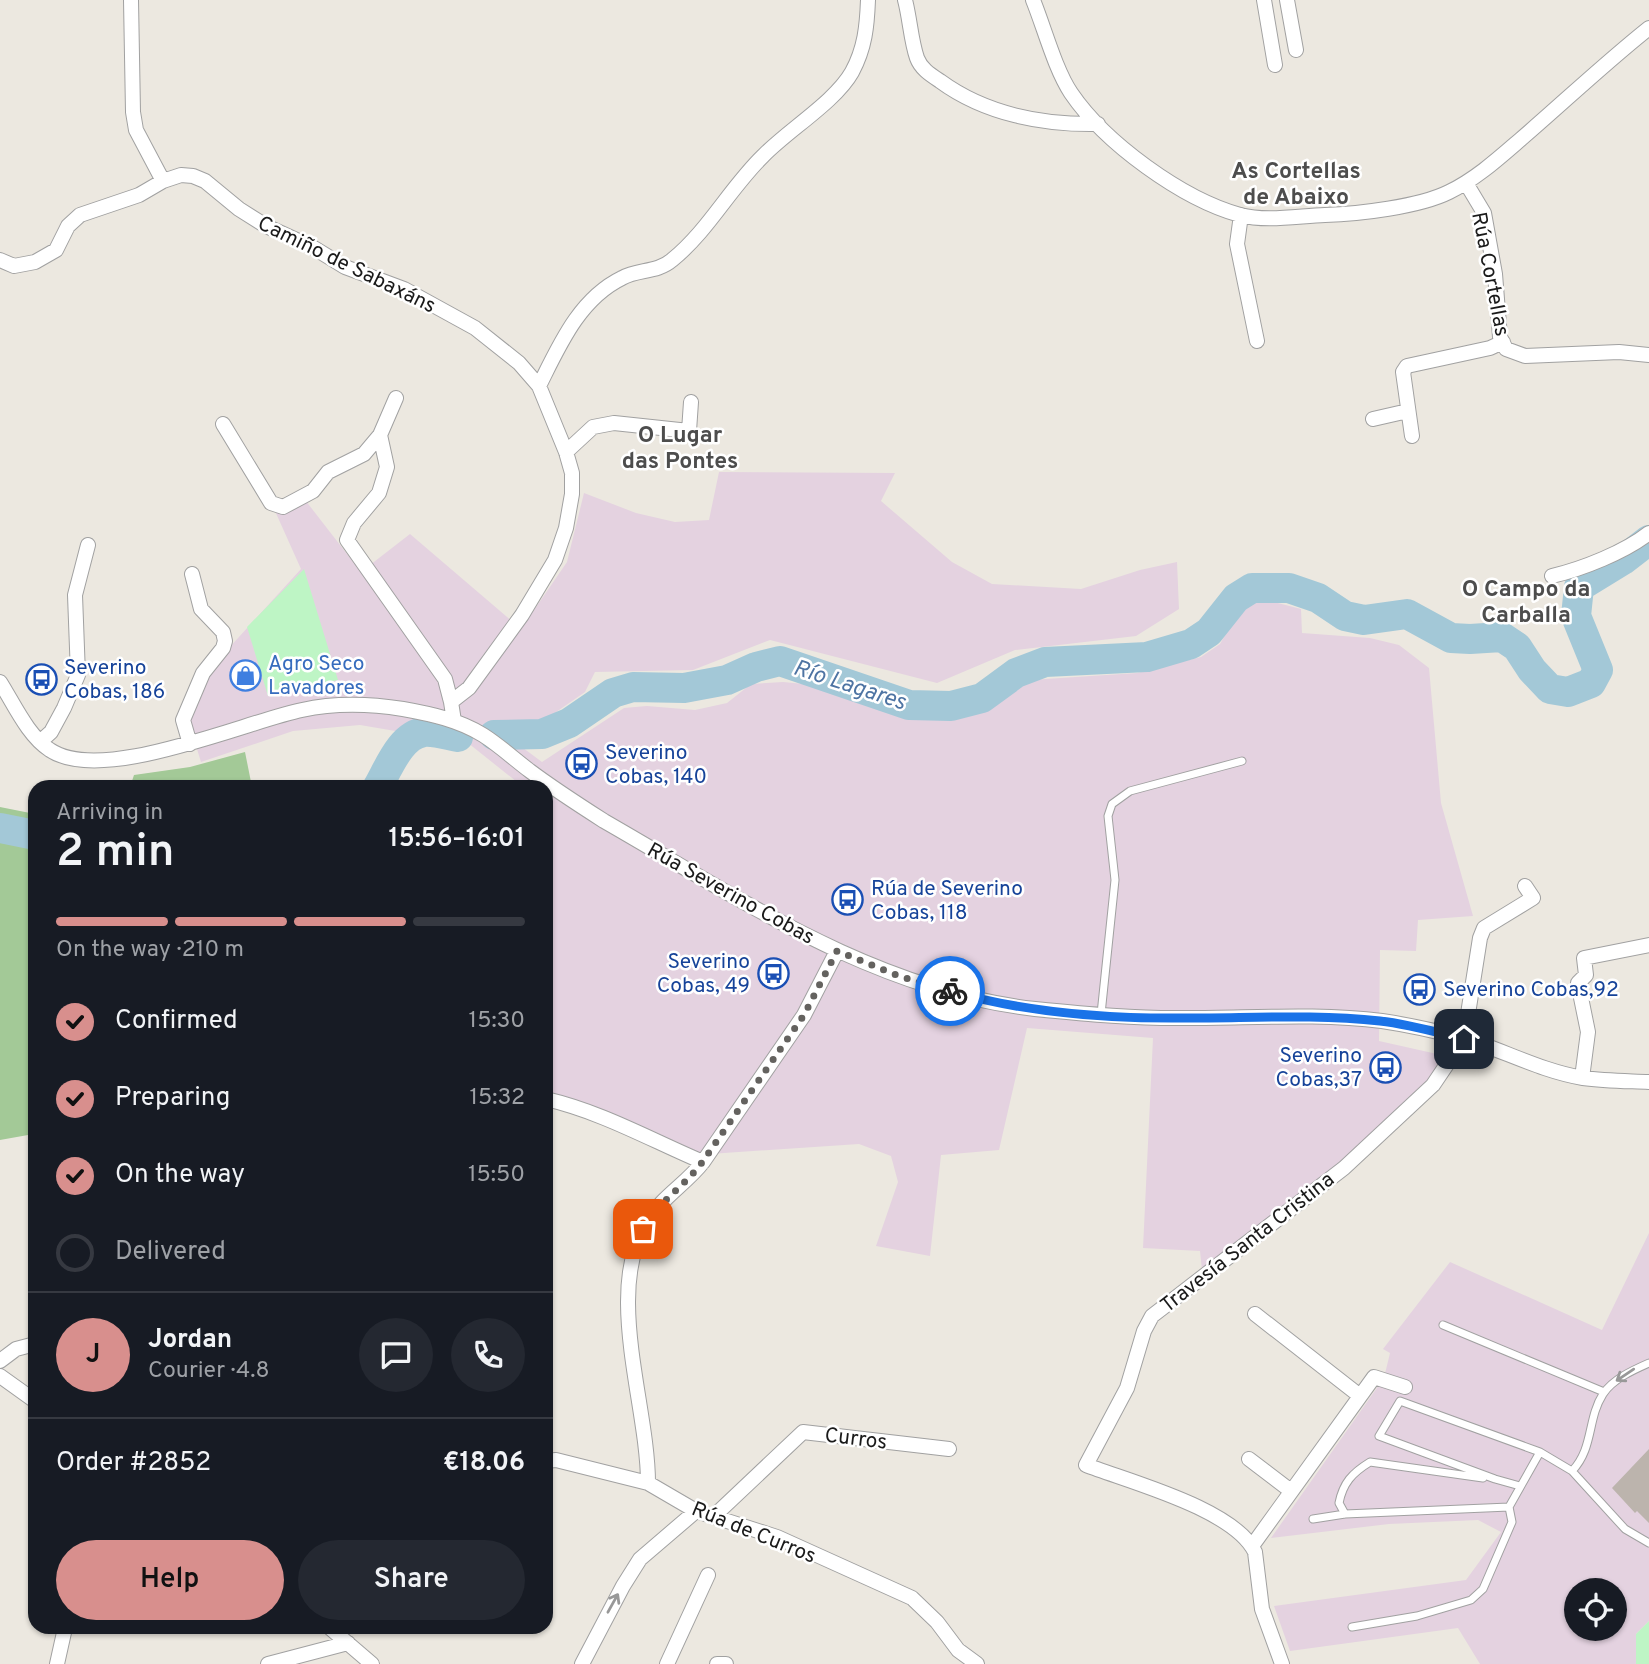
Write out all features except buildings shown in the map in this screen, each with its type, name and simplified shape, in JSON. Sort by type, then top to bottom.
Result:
[{"type":"street","points":[[0,260],[14,266],[35,262],[55,250],[68,226],[80,215],[139,195],[163,181],[146,152],[135,121],[131,0]]},
{"type":"street","points":[[539,386],[569,328],[591,302],[621,278],[649,272],[669,263],[691,242],[761,158],[843,85],[860,54],[866,35],[867,0]]},
{"type":"street","points":[[905,0],[918,58],[924,70],[955,92],[1003,113],[1077,124],[1098,124]]},
{"type":"street","name":"Rúa Cortellas","points":[[1033,0],[1070,92],[1098,124],[1163,179],[1200,199],[1241,215],[1257,217],[1343,214],[1407,204],[1447,194],[1497,160],[1649,29]]},
{"type":"street","points":[[1264,0],[1275,65]]},
{"type":"street","points":[[1287,0],[1296,50]]},
{"type":"street","name":"Camiño de Sabaxáns","points":[[163,181],[181,176],[193,176],[205,181],[239,209],[266,226],[314,248],[345,267],[404,289],[475,328],[519,363],[539,386],[572,473],[572,494],[566,528],[555,560],[501,646],[469,688],[451,702]]},
{"type":"street","name":"Rúa Cortellas","points":[[1466,183],[1484,213],[1506,349],[1525,356],[1619,352],[1649,355]]},
{"type":"street","points":[[1241,215],[1237,244],[1257,341]]},
{"type":"street","points":[[1412,436],[1403,372],[1407,366],[1490,348],[1503,342]]},
{"type":"street","points":[[223,424],[271,503],[283,507],[313,491],[328,472],[364,454],[380,435],[396,398]]},
{"type":"street","points":[[566,452],[593,426],[614,423],[689,431],[691,402]]},
{"type":"street","points":[[1373,419],[1408,411]]},
{"type":"street","points":[[380,435],[387,467],[379,493],[355,523],[347,540],[445,679],[454,721]]},
{"type":"street","points":[[1552,576],[1570,572],[1627,547],[1649,533]]},
{"type":"street","points":[[41,741],[51,732],[58,720],[78,674],[75,595],[88,545]]},
{"type":"street","points":[[190,744],[183,720],[203,673],[223,648],[225,640],[223,632],[201,609],[192,574]]},
{"type":"street","name":"Rúa Severino Cobas","points":[[0,682],[48,749],[77,759],[127,757],[190,744],[275,716],[336,706],[400,709],[454,721],[483,735],[543,780]]},
{"type":"street","name":"Rúa Severino Cobas","points":[[553,787],[604,821],[803,935],[899,976],[979,999],[1033,1008],[1101,1014],[1189,1018],[1339,1017],[1416,1027],[1464,1039],[1527,1062],[1582,1077],[1649,1082]]},
{"type":"street","points":[[1464,1039],[1480,938],[1484,928],[1534,898],[1525,887]]},
{"type":"street","points":[[1582,1077],[1588,1032],[1578,983],[1586,975],[1584,958],[1649,945]]},
{"type":"street","points":[[648,1483],[648,1457],[628,1318],[630,1275],[639,1238],[649,1219],[703,1161],[804,1015],[837,951]]},
{"type":"street","name":"Travesía Santa Cristina","points":[[1252,1546],[1225,1521],[1200,1508],[1086,1465],[1127,1388],[1144,1331],[1152,1316],[1344,1168],[1433,1085],[1464,1039]]},
{"type":"street","points":[[553,1101],[612,1120],[703,1161]]},
{"type":"street","points":[[1255,1314],[1360,1396]]},
{"type":"street","points":[[0,1360],[16,1349],[28,1346]]},
{"type":"street","points":[[0,1376],[28,1396]]},
{"type":"street","points":[[1282,1664],[1262,1609],[1252,1546],[1374,1377],[1405,1387]]},
{"type":"street","name":"Curros","points":[[713,1517],[803,1432],[949,1449]]},
{"type":"street","points":[[1249,1459],[1292,1491]]},
{"type":"street","name":"Rúa de Curros","points":[[553,1460],[648,1483],[696,1511],[778,1537],[912,1598],[937,1622],[958,1650],[977,1664]]},
{"type":"street","points":[[582,1664],[640,1559],[696,1511]]},
{"type":"street","points":[[667,1664],[708,1575]]},
{"type":"street","points":[[57,1664],[64,1634]]},
{"type":"street","points":[[337,1634],[372,1664]]},
{"type":"street","points":[[268,1664],[348,1643]]},
{"type":"street","points":[[717,1664],[726,1664]]},
{"type":"lane","points":[[1101,1014],[1115,880],[1108,816],[1112,804],[1130,791],[1242,761]]},
{"type":"lane","points":[[1443,1325],[1604,1392]]},
{"type":"lane","points":[[1572,1471],[1583,1460],[1604,1392],[1628,1372],[1649,1363]]},
{"type":"lane","points":[[1520,1486],[1379,1436],[1400,1401],[1540,1452],[1572,1471],[1625,1529],[1649,1543]]},
{"type":"lane","points":[[1352,1627],[1417,1616],[1471,1600],[1483,1589],[1512,1522],[1509,1507],[1540,1452]]},
{"type":"lane","points":[[1345,1514],[1339,1503],[1342,1488],[1354,1472],[1370,1462],[1455,1476],[1495,1479]]},
{"type":"lane","points":[[1313,1519],[1345,1514],[1509,1507]]},
{"type":"shaded area","points":[[719,472],[895,473],[881,501],[952,562],[992,584],[1081,589],[1140,570],[1177,562],[1179,609],[1136,636],[1015,650],[937,683],[770,640],[693,670],[595,672],[585,692],[536,726],[492,722],[492,725],[542,762],[624,708],[647,706],[695,710],[727,703],[751,684],[783,682],[825,686],[879,708],[933,720],[974,714],[1030,680],[1137,673],[1201,657],[1220,644],[1242,606],[1266,600],[1301,609],[1302,633],[1370,638],[1399,645],[1429,668],[1441,803],[1473,916],[1418,920],[1416,951],[1380,950],[1379,1041],[1446,1056],[1426,1086],[1355,1153],[1202,1270],[1200,1251],[1143,1248],[1153,1038],[1027,1028],[999,1150],[941,1155],[930,1256],[876,1246],[898,1182],[891,1156],[859,1144],[695,1155],[553,1097],[553,780],[514,780],[468,743],[439,730],[413,734],[360,725],[293,731],[201,762],[188,720],[208,671],[301,569],[275,511],[302,496],[361,572],[410,534],[521,629],[567,562],[584,493],[636,513],[675,522],[709,520]]},
{"type":"shaded area","points":[[1649,1233],[1649,1621],[1636,1634],[1636,1664],[1480,1664],[1458,1628],[1290,1651],[1274,1606],[1466,1580],[1501,1532],[1478,1520],[1389,1524],[1271,1538],[1384,1378],[1390,1353],[1383,1349],[1450,1262],[1602,1330]]},
{"type":"green space","points":[[304,569],[338,680],[268,696],[247,627]]},
{"type":"green space","points":[[245,752],[251,780],[132,780],[134,775],[190,767]]},
{"type":"green space","points":[[0,807],[28,813],[28,1135],[0,1140]]},
{"type":"green space","points":[[1649,1621],[1649,1664],[1636,1664],[1636,1634]]},
{"type":"waterway","name":"Río Lagares","points":[[494,735],[542,734],[569,723],[613,693],[633,687],[684,688],[727,680],[756,667],[780,661],[909,705],[951,706],[982,698],[1016,673],[1045,662],[1147,657],[1191,644],[1209,632],[1236,598],[1252,588],[1289,588],[1318,598],[1345,616],[1364,620],[1407,614],[1451,638],[1502,637],[1517,647],[1532,670],[1550,689],[1568,692],[1591,683],[1598,670],[1576,616],[1579,587],[1623,560],[1649,540]]},
{"type":"waterway","name":"Río Lagares","points":[[381,780],[408,739],[424,732],[458,737]]},
{"type":"waterway","name":"Río Lagares","points":[[0,828],[28,834]]},
{"type":"way so far","points":[[643,1229],[656,1209],[703,1161],[804,1015],[837,951],[899,976],[950,991]]},
{"type":"place","name":"Agro Seco Lavadores","points":[[245,675]]},
{"type":"place","name":"Severino Cobas, 186","points":[[41,679]]},
{"type":"place","name":"Severino Cobas, 140","points":[[582,764]]},
{"type":"place","name":"Rúa de Severino Cobas, 118","points":[[848,900]]},
{"type":"place","name":"Severino Cobas, 49","points":[[773,973]]},
{"type":"place","name":"Severino Cobas,92","points":[[1420,989]]},
{"type":"place","name":"Severino Cobas,37","points":[[1385,1067]]},
{"type":"district","name":"As Cortellas de Abaixo","points":[[1296,183]]},
{"type":"district","name":"O Lugar das Pontes","points":[[680,447]]},
{"type":"district","name":"O Campo da Carballa","points":[[1526,601]]},
{"type":"route","points":[[950,991],[1033,1008],[1121,1016],[1339,1017],[1416,1027],[1464,1039]]}]
